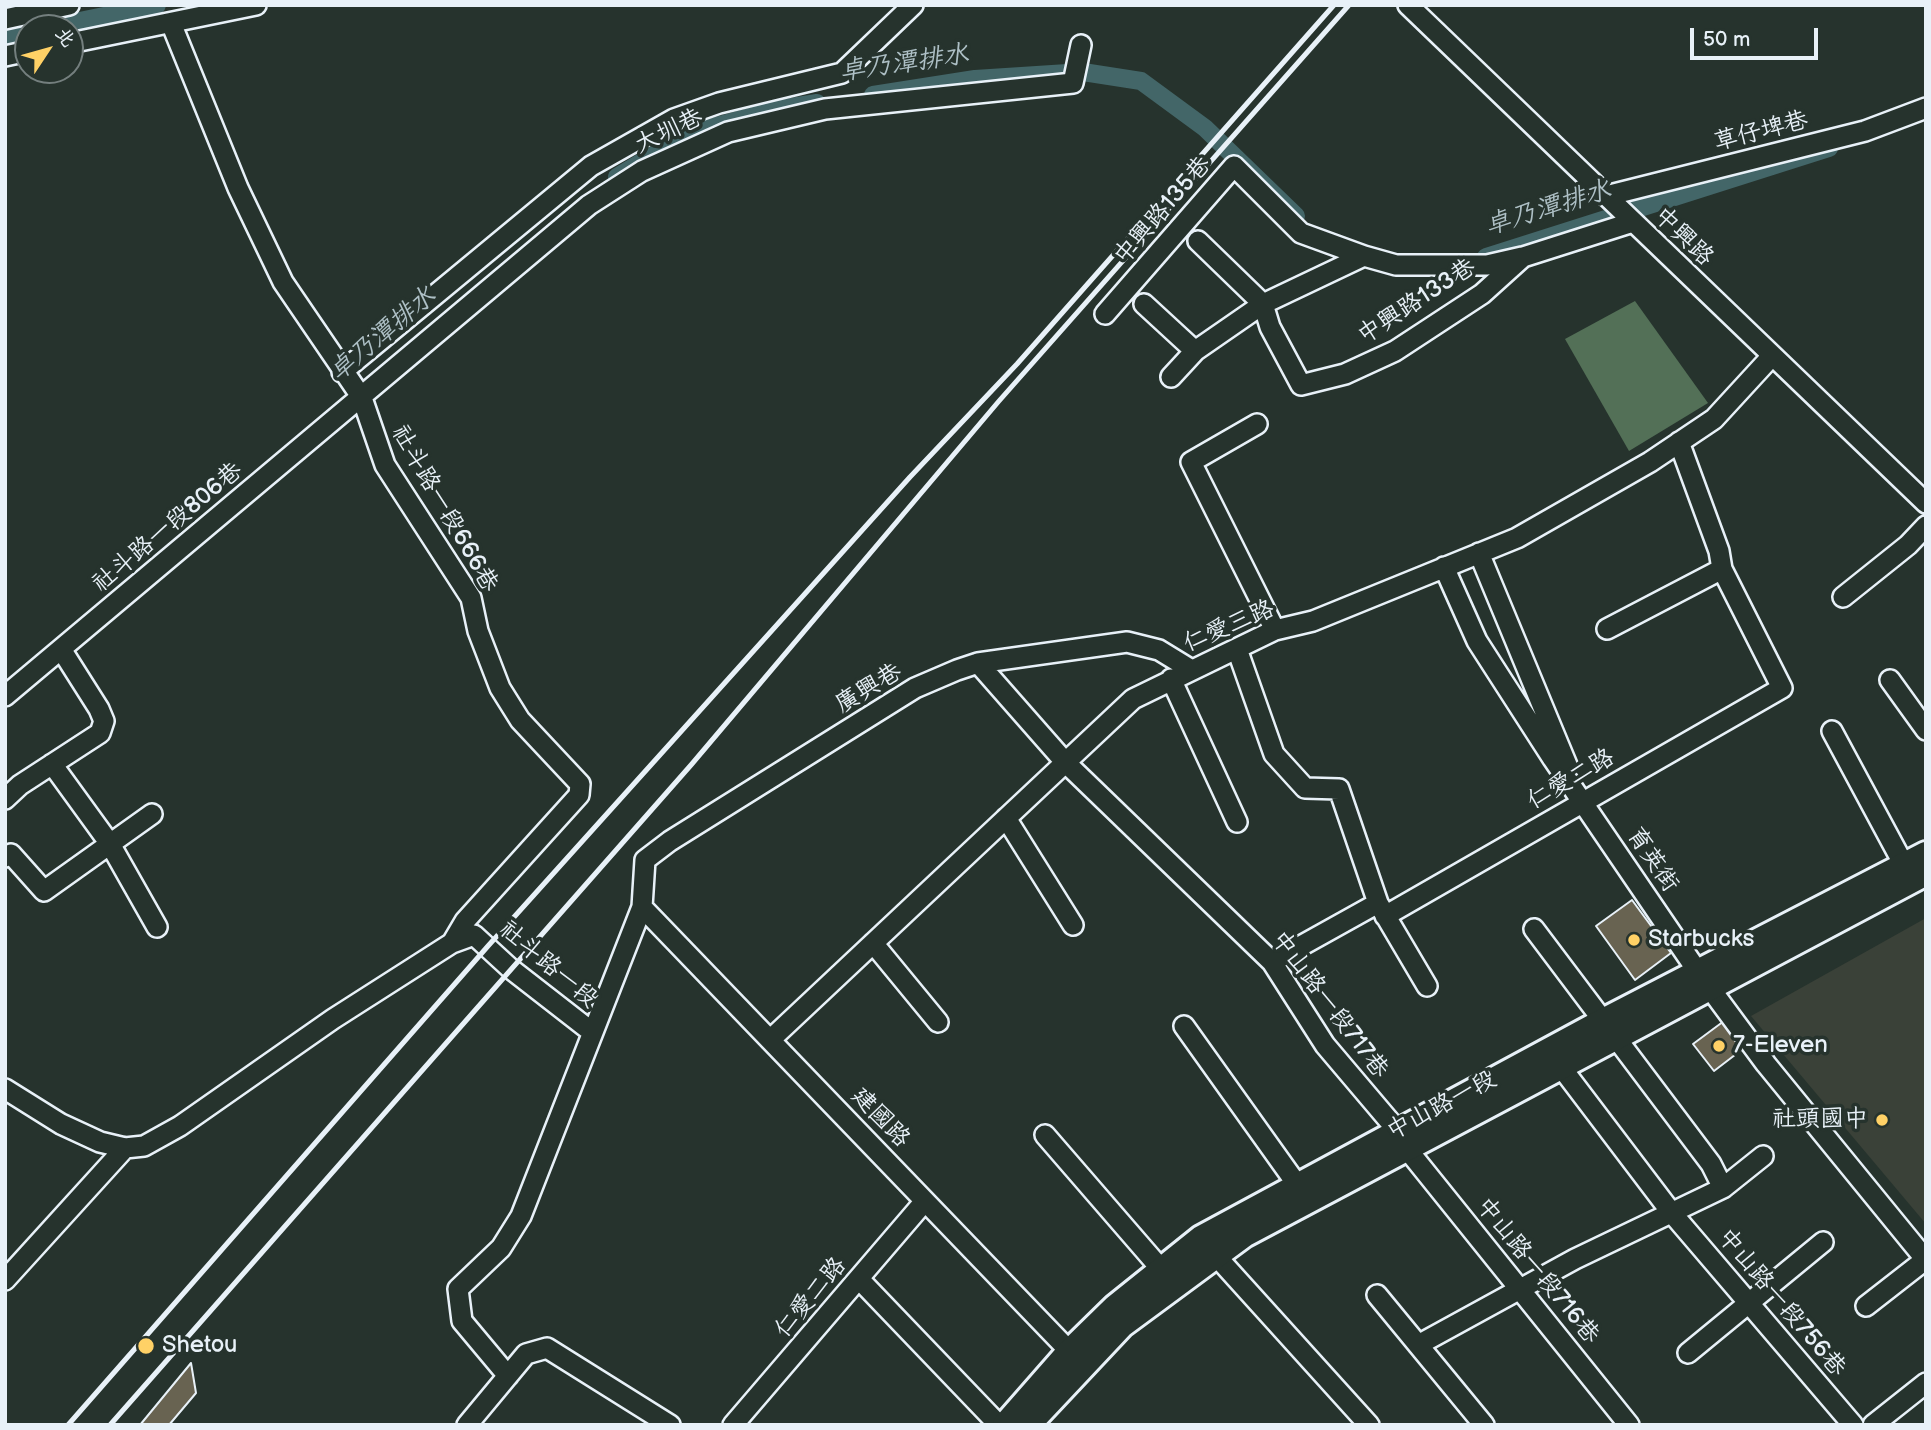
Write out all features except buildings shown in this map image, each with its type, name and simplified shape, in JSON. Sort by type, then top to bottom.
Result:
[{"type":"main road","name":"中山路一段","points":[[1028,1425],[1115,1307],[1161,1269],[1208,1247],[1244,1235],[1402,1139],[1918,864]]},
{"type":"main road","name":"中山路一段","points":[[1005,1425],[1076,1358],[1122,1325],[1208,1247],[1296,1183],[1402,1139],[1561,1067],[1610,1029]]},
{"type":"street","points":[[5,19],[69,5]]},
{"type":"street","points":[[84,40],[256,5]]},
{"type":"street","name":"大圳巷","points":[[346,376],[591,166],[674,120],[719,103],[842,73],[913,5]]},
{"type":"street","name":"中興路","points":[[1408,5],[1771,357],[1926,503]]},
{"type":"street","points":[[171,23],[238,188],[283,282],[346,376]]},
{"type":"street","name":"大圳巷","points":[[361,397],[589,205],[642,171],[691,147],[728,132],[825,109],[1073,83],[1081,45]]},
{"type":"street","name":"草仔埤巷","points":[[1606,196],[1865,131],[1926,108]]},
{"type":"street","name":"中興路135巷","points":[[1105,314],[1234,166],[1301,233],[1364,256],[1396,265],[1487,265],[1523,257]]},
{"type":"street","name":"中興路133巷","points":[[1263,304],[1270,327],[1301,385],[1345,374],[1395,352],[1482,294],[1523,257],[1633,222]]},
{"type":"street","points":[[1198,241],[1263,304]]},
{"type":"street","points":[[1171,377],[1195,351],[1263,304],[1364,256]]},
{"type":"street","points":[[1144,303],[1195,351]]},
{"type":"street","name":"仁愛三路","points":[[771,1040],[1133,699],[1275,630],[1312,621],[1517,538],[1650,462],[1714,419],[1771,357]]},
{"type":"street","name":"社斗路一段666巷","points":[[346,376],[361,397],[386,465],[471,598],[478,631],[500,688],[520,720],[580,784],[579,795],[465,921],[452,943]]},
{"type":"street","name":"社斗路一段806巷","points":[[5,696],[361,397]]},
{"type":"street","points":[[1257,424],[1191,462],[1275,630]]},
{"type":"street","points":[[1607,629],[1722,569],[1719,551],[1679,442]]},
{"type":"street","points":[[1843,597],[1908,545],[1926,526]]},
{"type":"street","points":[[1479,553],[1582,801]]},
{"type":"street","name":"育英街","points":[[1444,567],[1477,641],[1704,980],[1766,1064],[1925,1260]]},
{"type":"street","name":"仁愛二路","points":[[1272,962],[1381,910],[1782,688],[1722,569]]},
{"type":"street","name":"廣興巷","points":[[592,1032],[642,907],[645,860],[655,851],[915,688],[978,663],[1127,642],[1159,650],[1191,670]]},
{"type":"street","points":[[5,799],[100,733],[104,721],[61,649]]},
{"type":"street","points":[[1237,649],[1274,754],[1304,789],[1339,789],[1381,910],[1427,986]]},
{"type":"street","name":"中山路一段717巷","points":[[978,663],[1065,762],[1272,962],[1325,1045],[1402,1139]]},
{"type":"street","points":[[1171,679],[1237,822]]},
{"type":"street","points":[[1891,680],[1926,730]]},
{"type":"street","points":[[1832,731],[1918,864]]},
{"type":"street","points":[[52,764],[110,844],[157,927]]},
{"type":"street","points":[[7,851],[44,891],[152,814]]},
{"type":"street","points":[[1006,818],[1073,925]]},
{"type":"street","name":"建國路","points":[[642,907],[1076,1358]]},
{"type":"street","points":[[1534,929],[1711,1164],[1723,1188]]},
{"type":"street","name":"社斗路一段","points":[[452,943],[474,935],[511,969],[592,1032],[521,1216],[501,1248],[458,1289],[462,1321],[508,1376]]},
{"type":"street","points":[[5,1090],[61,1124],[100,1142],[125,1148],[144,1146],[180,1126],[333,1018],[452,943]]},
{"type":"street","points":[[873,943],[938,1022]]},
{"type":"street","points":[[1184,1026],[1296,1183]]},
{"type":"street","name":"中山路一段756巷","points":[[1561,1067],[1671,1212],[1853,1425]]},
{"type":"street","points":[[1045,1135],[1161,1269]]},
{"type":"street","name":"中山路一段716巷","points":[[1402,1139],[1629,1425]]},
{"type":"street","points":[[5,1280],[125,1148]]},
{"type":"street","points":[[1418,1345],[1671,1212],[1723,1188],[1763,1156]]},
{"type":"street","name":"仁愛二路","points":[[733,1425],[925,1201]]},
{"type":"street","points":[[1688,1353],[1823,1242]]},
{"type":"street","points":[[1208,1247],[1368,1425]]},
{"type":"street","points":[[1866,1306],[1925,1260]]},
{"type":"street","points":[[859,1279],[999,1425]]},
{"type":"street","points":[[1377,1295],[1484,1425]]},
{"type":"street","points":[[467,1425],[526,1353],[547,1348],[670,1425]]},
{"type":"street","points":[[1873,1425],[1926,1382]]},
{"type":"shaded area","name":"社頭國中","points":[[1926,918],[1926,1224],[1751,1016]]},
{"type":"green space","points":[[1635,301],[1708,403],[1629,451],[1565,339]]},
{"type":"waterway","points":[[84,20],[157,5]]},
{"type":"waterway","points":[[5,36],[14,34]]},
{"type":"waterway","name":"卓乃潭排水","points":[[873,95],[975,79],[1083,72],[1141,81],[1205,128],[1296,216]]},
{"type":"waterway","name":"卓乃潭排水","points":[[617,177],[688,134],[778,109],[817,103]]},
{"type":"waterway","name":"卓乃潭排水","points":[[1486,257],[1829,148]]},
{"type":"railway","points":[[68,1425],[488,946],[910,477],[1017,364],[1334,5]]},
{"type":"railway","points":[[110,1425],[691,765],[999,401],[1349,5]]},
{"type":"place","name":"Starbucks","points":[[1634,940]]},
{"type":"place","name":"7-Eleven","points":[[1719,1046]]},
{"type":"place","name":"社頭國中","points":[[1882,1120]]},
{"type":"place","name":"Shetou","points":[[146,1346]]}]
